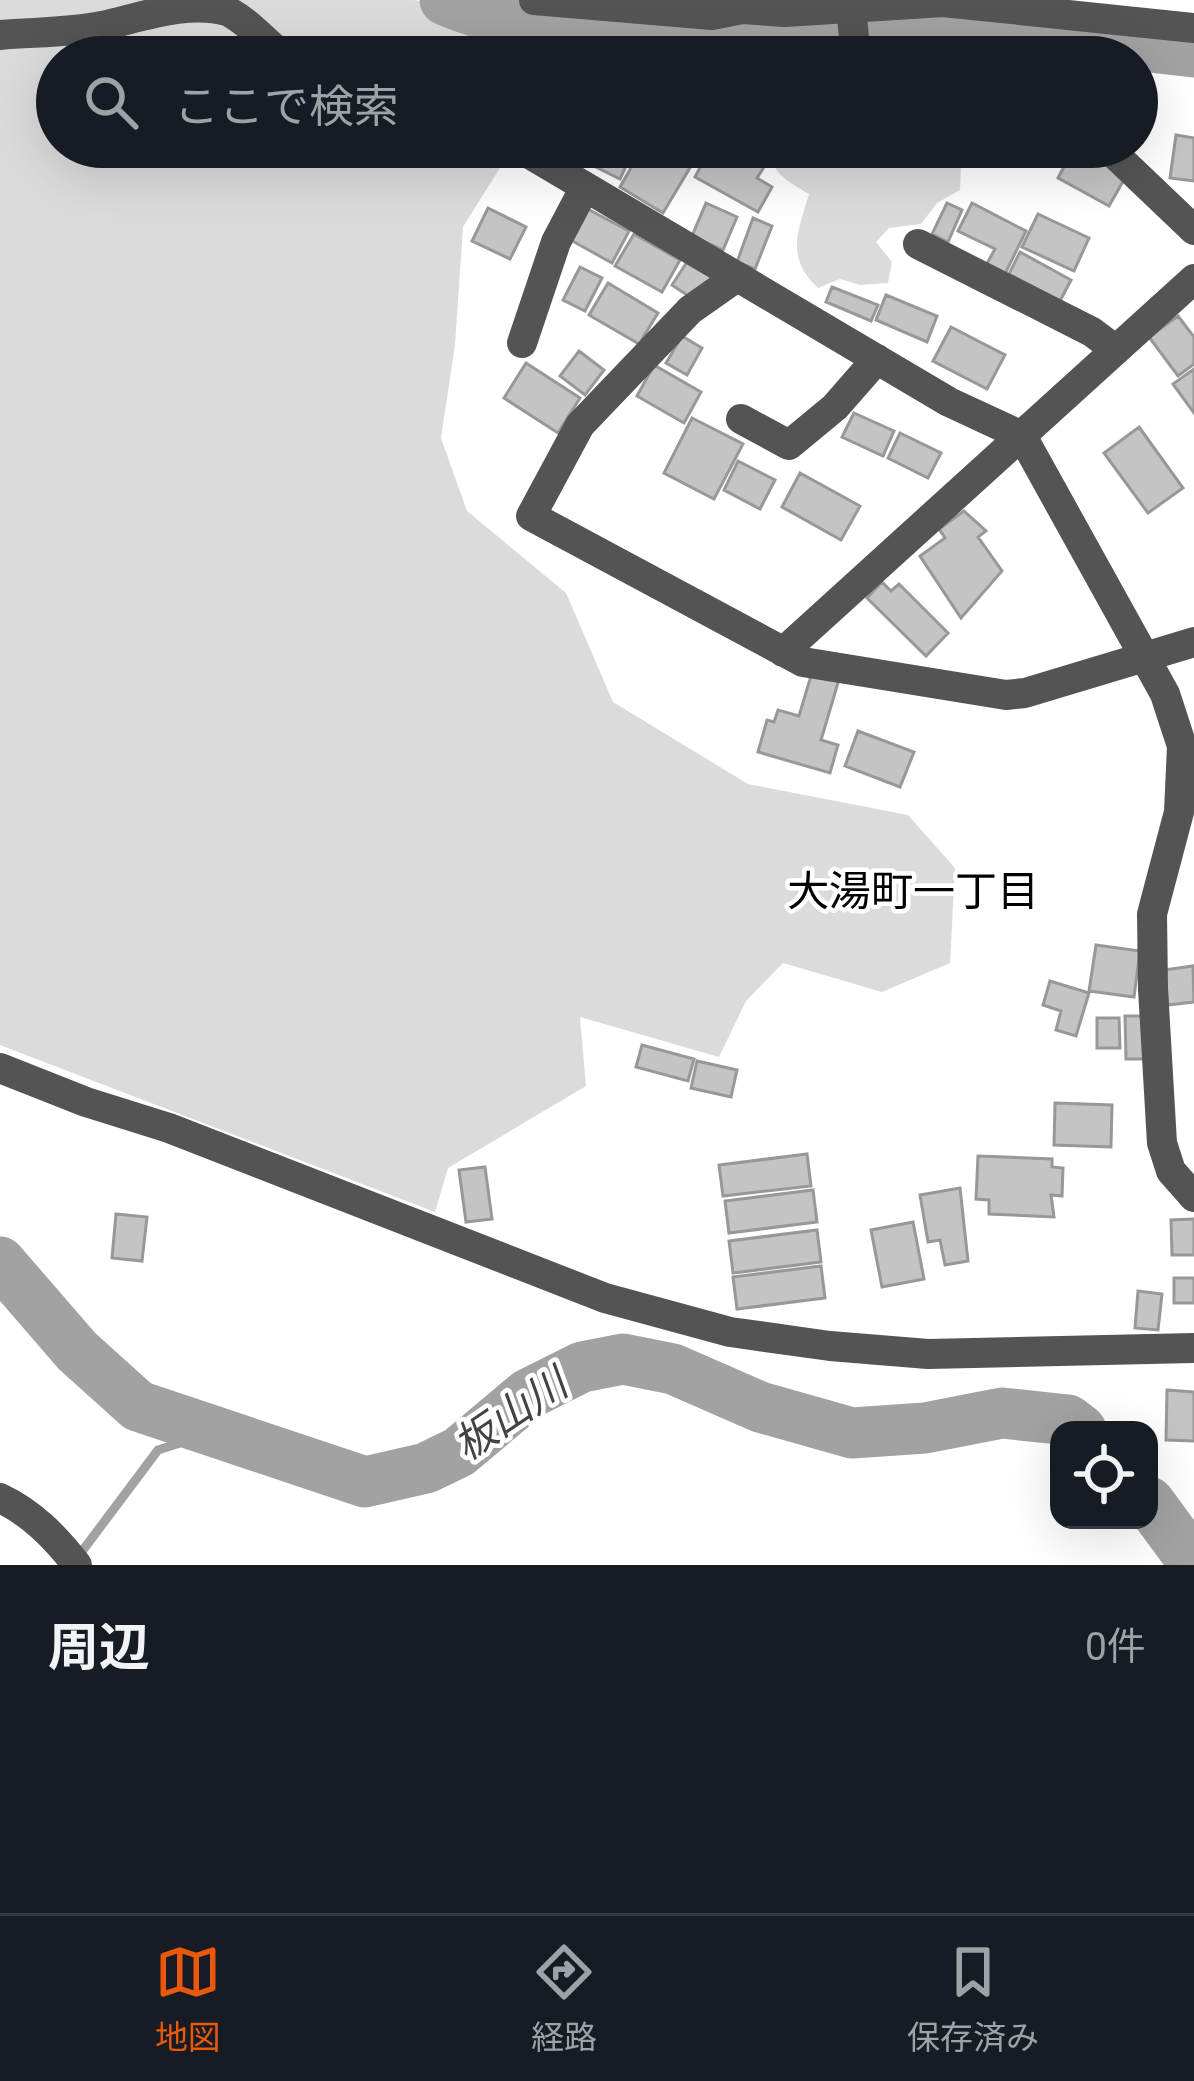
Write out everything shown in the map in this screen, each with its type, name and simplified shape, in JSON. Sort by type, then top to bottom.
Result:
[{"type":"street","points":[[534,0],[712,15],[742,9],[785,12],[943,2],[1194,28]]},
{"type":"street","points":[[0,34],[98,27],[176,5],[204,4],[226,10],[261,36]]},
{"type":"street","points":[[851,8],[854,36]]},
{"type":"street","points":[[553,168],[949,402],[1022,436],[1165,694],[1182,746],[1179,812],[1152,914],[1153,989],[1162,1143],[1171,1171],[1194,1197]]},
{"type":"street","points":[[1129,168],[1194,230]]},
{"type":"street","points":[[522,343],[556,242],[585,187]]},
{"type":"street","points":[[918,244],[1073,322],[1116,350]]},
{"type":"street","points":[[737,277],[689,310],[580,425],[532,516],[803,662],[1006,695],[1194,642]]},
{"type":"street","points":[[783,652],[1194,279]]},
{"type":"street","points":[[741,419],[789,445],[835,406],[877,359]]},
{"type":"street","points":[[0,1068],[169,1128],[605,1298],[730,1332],[928,1354],[1194,1348]]},
{"type":"street","points":[[0,1498],[21,1508],[54,1536],[77,1565]]},
{"type":"shaded area","points":[[0,0],[415,0],[517,29],[603,36],[36,36],[36,168],[500,168],[463,227],[455,345],[441,438],[467,511],[566,593],[613,702],[748,784],[908,815],[955,868],[950,963],[882,992],[783,963],[746,1001],[719,1057],[580,1017],[586,1086],[448,1168],[435,1212],[0,1045]]},
{"type":"shaded area","points":[[961,168],[960,190],[937,203],[921,224],[889,228],[876,242],[892,262],[888,283],[860,285],[840,279],[818,288],[798,255],[798,232],[809,194],[777,170]]},
{"type":"building","points":[[1176,135],[1194,138],[1194,181],[1170,178]]},
{"type":"building","points":[[598,168],[625,168],[620,179]]},
{"type":"building","points":[[631,168],[690,168],[663,213],[620,187]]},
{"type":"building","points":[[700,168],[763,168],[757,178],[772,187],[758,212],[695,177]]},
{"type":"building","points":[[1063,168],[1111,168],[1126,176],[1109,206],[1058,178]]},
{"type":"building","points":[[706,203],[737,217],[723,250],[692,236]]},
{"type":"building","points":[[947,203],[962,210],[948,242],[932,234]]},
{"type":"building","points":[[972,203],[1026,231],[1004,276],[985,267],[995,249],[958,231]]},
{"type":"building","points":[[584,207],[629,231],[612,263],[567,238]]},
{"type":"building","points":[[488,208],[526,227],[510,259],[472,241]]},
{"type":"building","points":[[1038,214],[1089,238],[1074,271],[1022,247]]},
{"type":"building","points":[[753,218],[772,226],[755,269],[737,262]]},
{"type":"building","points":[[634,234],[680,260],[662,292],[615,266]]},
{"type":"building","points":[[1020,252],[1071,280],[1060,301],[1009,274]]},
{"type":"building","points":[[687,262],[717,279],[693,299],[672,285]]},
{"type":"building","points":[[580,267],[602,278],[585,311],[563,300]]},
{"type":"building","points":[[608,283],[658,313],[639,344],[589,315]]},
{"type":"building","points":[[832,287],[878,305],[871,321],[826,302]]},
{"type":"building","points":[[886,295],[937,316],[927,342],[876,320]]},
{"type":"building","points":[[1178,316],[1194,337],[1194,364],[1178,376],[1149,337]]},
{"type":"building","points":[[951,327],[1005,355],[987,389],[933,361]]},
{"type":"building","points":[[682,336],[702,348],[687,375],[666,363]]},
{"type":"building","points":[[579,351],[604,370],[585,395],[560,376]]},
{"type":"building","points":[[526,363],[580,398],[558,433],[504,398]]},
{"type":"building","points":[[654,365],[701,392],[684,423],[637,396]]},
{"type":"building","points":[[1194,369],[1194,413],[1173,384]]},
{"type":"building","points":[[854,413],[894,431],[883,456],[842,437]]},
{"type":"building","points":[[692,418],[743,444],[714,499],[664,473]]},
{"type":"building","points":[[1139,427],[1183,488],[1148,513],[1104,453]]},
{"type":"building","points":[[900,433],[941,453],[928,478],[888,458]]},
{"type":"building","points":[[738,461],[775,480],[760,509],[724,490]]},
{"type":"building","points":[[800,473],[860,506],[841,540],[782,507]]},
{"type":"building","points":[[964,511],[986,531],[978,537],[1002,571],[961,618],[920,556],[945,538],[939,529]]},
{"type":"building","points":[[882,582],[891,591],[899,584],[948,633],[926,656],[867,598]]},
{"type":"building","points":[[813,669],[840,676],[821,740],[838,745],[830,773],[758,752],[767,720],[774,722],[778,710],[799,716]]},
{"type":"building","points":[[858,731],[914,752],[900,787],[845,766]]},
{"type":"building","points":[[1096,945],[1140,951],[1134,997],[1089,991]]},
{"type":"building","points":[[1193,966],[1194,1002],[1168,1005],[1164,970]]},
{"type":"building","points":[[1050,981],[1089,993],[1076,1036],[1056,1030],[1061,1011],[1043,1005]]},
{"type":"building","points":[[1125,1016],[1144,1016],[1145,1059],[1126,1059]]},
{"type":"building","points":[[1097,1018],[1119,1018],[1120,1048],[1097,1048]]},
{"type":"building","points":[[642,1045],[694,1059],[688,1081],[636,1067]]},
{"type":"building","points":[[697,1061],[737,1070],[731,1097],[691,1088]]},
{"type":"building","points":[[1055,1103],[1112,1105],[1111,1147],[1054,1145]]},
{"type":"building","points":[[807,1154],[811,1186],[723,1196],[719,1165]]},
{"type":"building","points":[[978,1156],[1052,1159],[1052,1167],[1063,1168],[1062,1196],[1051,1195],[1054,1217],[989,1214],[989,1200],[976,1199]]},
{"type":"building","points":[[485,1167],[492,1219],[466,1222],[459,1170]]},
{"type":"building","points":[[960,1188],[968,1261],[945,1265],[940,1240],[928,1242],[920,1195]]},
{"type":"building","points":[[813,1190],[817,1222],[729,1233],[725,1201]]},
{"type":"building","points":[[116,1214],[147,1217],[142,1261],[112,1258]]},
{"type":"building","points":[[1194,1219],[1194,1255],[1172,1255],[1171,1220]]},
{"type":"building","points":[[913,1222],[924,1279],[882,1287],[871,1230]]},
{"type":"building","points":[[817,1230],[821,1262],[733,1273],[729,1241]]},
{"type":"building","points":[[821,1266],[825,1298],[737,1309],[733,1277]]},
{"type":"building","points":[[1174,1278],[1194,1278],[1194,1303],[1174,1303]]},
{"type":"building","points":[[1138,1291],[1162,1294],[1158,1330],[1135,1328]]},
{"type":"building","points":[[1167,1390],[1194,1392],[1194,1441],[1166,1440]]},
{"type":"waterway","points":[[445,0],[526,25],[653,36]]},
{"type":"waterway","points":[[653,36],[833,32],[1014,36]]},
{"type":"waterway","points":[[1158,48],[1194,52]]},
{"type":"waterway","name":"板山川","points":[[0,1262],[77,1351],[138,1406],[365,1482],[426,1468],[459,1452],[528,1394],[582,1367],[623,1359],[673,1369],[760,1407],[852,1433],[925,1428],[1002,1413],[1069,1421]]},
{"type":"waterway","points":[[80,1554],[158,1450],[202,1436],[259,1448]]},
{"type":"waterway","name":"板山川","points":[[1158,1514],[1194,1563]]},
{"type":"district","name":"大湯町一丁目","points":[[913,891]]}]
